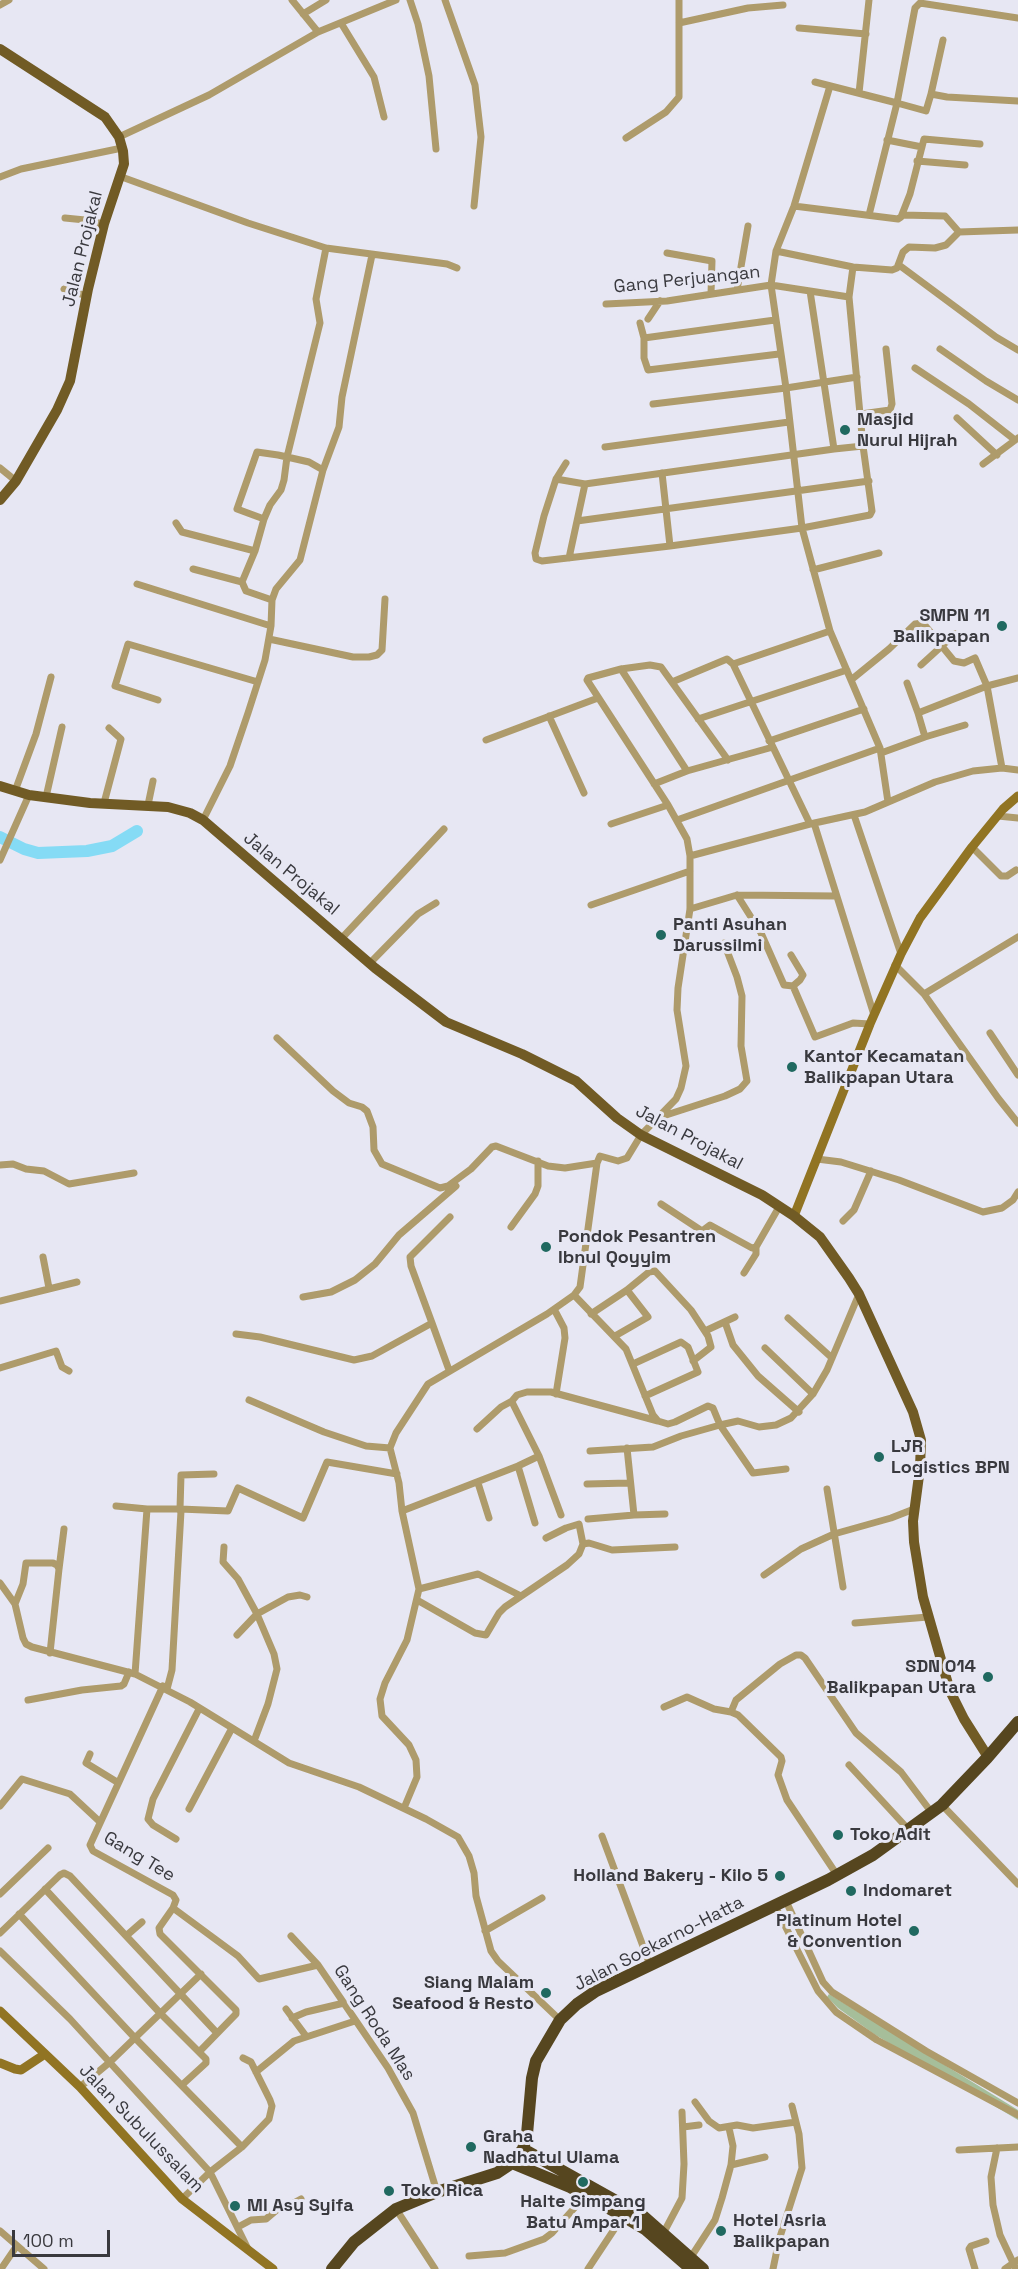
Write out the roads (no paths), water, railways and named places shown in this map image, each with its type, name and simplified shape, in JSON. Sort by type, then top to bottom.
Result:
[{"type":"highway","name":"Jalan Soekarno-Hatta","points":[[332,2269],[354,2242],[396,2209],[437,2192],[497,2174],[512,2163],[523,2149],[527,2134],[532,2078],[536,2061],[560,2020],[577,2004],[596,1991],[781,1904],[873,1855],[937,1809],[988,1757],[1018,1722]]},
{"type":"highway","points":[[523,2149],[625,2205],[664,2232],[691,2263]]},
{"type":"highway","points":[[512,2163],[586,2195],[645,2229],[691,2263],[703,2269]]},
{"type":"main road","points":[[0,49],[105,117],[121,142]]},
{"type":"main road","name":"Jalan Projakal","points":[[0,500],[16,481],[57,410],[70,381],[104,224],[124,164],[121,142]]},
{"type":"main road","name":"Jalan Projakal","points":[[0,786],[29,795],[148,805],[190,813],[203,820],[341,939],[446,1022],[522,1054],[576,1081],[617,1118],[641,1134],[762,1195],[820,1237],[859,1294],[913,1412],[921,1440],[920,1468],[914,1509],[914,1542],[928,1617],[950,1691],[964,1719],[988,1757]]},
{"type":"street","points":[[0,5],[9,0]]},
{"type":"street","points":[[292,0],[318,32]]},
{"type":"street","points":[[303,14],[326,0]]},
{"type":"street","points":[[0,177],[21,169],[121,142],[209,95],[318,32],[396,0]]},
{"type":"street","points":[[410,0],[418,24],[431,83],[436,148]]},
{"type":"street","points":[[446,0],[475,85],[481,141],[474,206]]},
{"type":"street","points":[[626,138],[666,112],[679,97],[679,0]]},
{"type":"street","points":[[859,93],[869,0]]},
{"type":"street","points":[[868,215],[897,103],[915,8],[921,1],[947,8],[1018,18]]},
{"type":"street","points":[[679,23],[748,8],[783,5]]},
{"type":"street","points":[[341,23],[374,77],[384,117]]},
{"type":"street","points":[[799,28],[866,34]]},
{"type":"street","points":[[815,82],[927,111],[943,40]]},
{"type":"street","points":[[830,86],[794,206],[776,251],[771,285],[779,354],[786,388],[802,528],[830,631],[881,750],[888,802]]},
{"type":"street","points":[[931,94],[947,97],[1018,100]]},
{"type":"street","points":[[794,206],[898,219],[902,215],[910,194],[924,139],[980,144]]},
{"type":"street","points":[[887,140],[922,147]]},
{"type":"street","points":[[917,161],[965,165]]},
{"type":"street","points":[[119,176],[248,223],[326,248],[447,264],[457,268]]},
{"type":"street","points":[[902,215],[945,216],[959,232]]},
{"type":"street","points":[[65,218],[104,224]]},
{"type":"street","points":[[737,290],[748,226]]},
{"type":"street","points":[[776,251],[854,267],[892,270],[899,265],[903,252],[909,247],[935,248],[946,245],[959,232],[1018,230]]},
{"type":"street","points":[[272,600],[246,591],[242,582],[264,519],[270,505],[281,490],[320,323],[316,299],[326,248]]},
{"type":"street","points":[[667,253],[712,261],[711,294]]},
{"type":"street","points":[[203,820],[230,766],[258,682],[269,639],[272,600],[276,589],[300,560],[323,470],[339,427],[342,397],[372,255]]},
{"type":"street","points":[[899,265],[996,337],[1018,350]]},
{"type":"street","points":[[566,463],[556,479],[544,516],[535,557],[542,561],[802,528],[870,515],[872,511],[863,446],[849,297],[854,267]]},
{"type":"street","name":"Gang Perjuangan","points":[[606,304],[660,301],[771,285],[849,297]]},
{"type":"street","points":[[64,289],[87,296]]},
{"type":"street","points":[[810,291],[834,449]]},
{"type":"street","points":[[648,319],[660,301]]},
{"type":"street","points":[[644,338],[775,320]]},
{"type":"street","points":[[640,323],[644,338],[644,358],[648,369],[779,354]]},
{"type":"street","points":[[861,414],[890,410],[892,404],[886,349]]},
{"type":"street","points":[[940,349],[1018,400]]},
{"type":"street","points":[[915,368],[1016,439],[982,464]]},
{"type":"street","points":[[653,404],[857,377]]},
{"type":"street","points":[[957,418],[997,455]]},
{"type":"street","points":[[605,447],[789,422]]},
{"type":"street","points":[[556,479],[585,484],[863,446]]},
{"type":"street","points":[[264,519],[237,509],[255,455],[260,452],[287,457],[309,462],[323,470]]},
{"type":"street","points":[[0,468],[16,481]]},
{"type":"street","points":[[662,472],[670,546]]},
{"type":"street","points":[[577,521],[869,481]]},
{"type":"street","points":[[569,558],[585,484]]},
{"type":"street","points":[[176,523],[182,532],[206,536],[255,550]]},
{"type":"street","points":[[813,570],[879,553]]},
{"type":"street","points":[[194,569],[242,582]]},
{"type":"street","points":[[137,584],[271,626]]},
{"type":"street","points":[[269,639],[353,657],[377,655],[382,650],[385,599]]},
{"type":"street","points":[[851,680],[889,650],[918,622],[926,625],[958,663],[975,658],[987,686],[1002,768]]},
{"type":"street","points":[[732,664],[830,631]]},
{"type":"street","points":[[921,665],[941,644],[956,634]]},
{"type":"street","points":[[158,700],[115,686],[128,644],[258,682]]},
{"type":"street","points":[[672,682],[727,659],[732,664],[812,823],[872,1020]]},
{"type":"street","points":[[404,1808],[417,1777],[416,1760],[409,1745],[382,1716],[380,1699],[385,1683],[407,1640],[419,1589],[390,1448],[396,1434],[428,1384],[449,1370],[511,1337],[574,1295],[583,1278],[597,1163],[600,1156],[618,1161],[627,1158],[641,1134],[676,1099],[686,1066],[677,1010],[678,988],[690,909],[690,855],[687,838],[598,698],[588,678],[621,669],[655,665],[661,667],[728,760]]},
{"type":"street","points":[[621,669],[687,771]]},
{"type":"street","points":[[698,719],[847,670]]},
{"type":"street","points":[[15,791],[36,735],[51,677]]},
{"type":"street","points":[[918,712],[987,686],[1018,678]]},
{"type":"street","points":[[907,683],[925,737]]},
{"type":"street","points":[[486,740],[598,698]]},
{"type":"street","points":[[654,784],[687,771],[728,760],[864,709]]},
{"type":"street","points":[[549,716],[584,793]]},
{"type":"street","points":[[677,820],[881,750],[965,725]]},
{"type":"street","points":[[46,797],[62,727]]},
{"type":"street","points":[[104,803],[120,743],[118,735],[109,728]]},
{"type":"street","points":[[690,855],[812,823],[854,815],[935,782],[973,771],[1002,768],[1018,770]]},
{"type":"street","points":[[148,805],[153,782]]},
{"type":"street","points":[[0,860],[29,795]]},
{"type":"street","points":[[794,1216],[895,965],[920,918],[972,847],[1018,796]]},
{"type":"street","points":[[611,824],[668,805]]},
{"type":"street","points":[[854,815],[901,954]]},
{"type":"street","points":[[998,816],[1018,818]]},
{"type":"street","points":[[341,939],[444,829]]},
{"type":"street","points":[[972,847],[1001,876],[1007,876],[1016,870]]},
{"type":"street","points":[[591,905],[690,871]]},
{"type":"street","points":[[690,909],[737,895],[836,896]]},
{"type":"street","points":[[737,895],[761,933],[784,985],[788,987],[793,986],[803,975],[791,956]]},
{"type":"street","points":[[370,963],[418,914],[436,903]]},
{"type":"street","points":[[924,994],[1018,937]]},
{"type":"street","points":[[660,1117],[724,1096],[740,1089],[747,1081],[741,1046],[742,996],[724,943]]},
{"type":"street","points":[[895,965],[924,994],[1018,1123]]},
{"type":"street","points":[[793,986],[815,1037],[853,1023],[872,1020]]},
{"type":"street","points":[[990,1033],[1018,1075]]},
{"type":"street","points":[[277,1038],[333,1091],[349,1103],[367,1111],[373,1127],[374,1150],[382,1164],[440,1188],[448,1186],[471,1169],[492,1147],[496,1146],[548,1166],[565,1168],[597,1163]]},
{"type":"street","points":[[817,1159],[842,1162],[871,1171],[982,1212],[1002,1208],[1013,1200],[1018,1192]]},
{"type":"street","points":[[511,1227],[535,1194],[538,1186],[538,1161]]},
{"type":"street","points":[[0,1165],[13,1164],[26,1169],[44,1171],[74,1185],[134,1173]]},
{"type":"street","points":[[303,1297],[331,1292],[361,1276],[378,1261],[399,1235],[467,1176],[471,1169]]},
{"type":"street","points":[[843,1221],[854,1210],[871,1171]]},
{"type":"street","points":[[661,1204],[702,1231],[710,1225],[750,1248],[756,1247]]},
{"type":"street","points":[[744,1273],[779,1207]]},
{"type":"street","points":[[449,1370],[411,1266],[410,1257],[450,1217]]},
{"type":"street","points":[[43,1257],[49,1288]]},
{"type":"street","points":[[591,1314],[649,1272],[656,1271],[691,1310],[705,1331],[711,1347],[693,1361]]},
{"type":"street","points":[[0,1301],[77,1282]]},
{"type":"street","points":[[615,1336],[648,1317],[627,1290]]},
{"type":"street","points":[[590,1451],[653,1446],[738,1421],[759,1427],[771,1426],[791,1418],[799,1412],[813,1394],[832,1358],[859,1294]]},
{"type":"street","points":[[574,1295],[626,1349],[658,1422]]},
{"type":"street","points":[[554,1309],[564,1328],[566,1338],[556,1394]]},
{"type":"street","points":[[705,1331],[735,1317]]},
{"type":"street","points":[[788,1318],[832,1358]]},
{"type":"street","points":[[725,1322],[733,1345],[758,1376],[799,1412]]},
{"type":"street","points":[[236,1334],[260,1337],[354,1360],[372,1356],[432,1323]]},
{"type":"street","points":[[633,1364],[681,1342],[688,1347],[698,1372],[645,1396]]},
{"type":"street","points":[[765,1348],[813,1394]]},
{"type":"street","points":[[0,1368],[56,1352],[62,1367],[69,1371]]},
{"type":"street","points":[[477,1429],[517,1395],[527,1392],[556,1394],[668,1424],[708,1406],[713,1408],[720,1425],[753,1473],[786,1469]]},
{"type":"street","points":[[249,1400],[324,1432],[366,1446],[390,1448]]},
{"type":"street","points":[[512,1401],[539,1456],[561,1515]]},
{"type":"street","points":[[627,1449],[634,1515]]},
{"type":"street","points":[[402,1511],[478,1483],[539,1456]]},
{"type":"street","points":[[116,1506],[228,1511],[238,1488],[303,1518],[327,1462],[397,1474]]},
{"type":"street","points":[[518,1466],[535,1523]]},
{"type":"street","name":"Gang Tee","points":[[200,2052],[236,2014],[236,2010],[158,1931],[173,1908],[176,1900],[173,1895],[90,1848],[90,1845],[117,1782],[172,1670],[181,1475],[214,1474]]},
{"type":"street","points":[[478,1483],[489,1518]]},
{"type":"street","points":[[587,1484],[629,1484]]},
{"type":"street","points":[[827,1489],[843,1587]]},
{"type":"street","points":[[28,1700],[82,1690],[122,1686],[132,1673],[147,1509]]},
{"type":"street","points":[[764,1575],[801,1549],[834,1534],[914,1509]]},
{"type":"street","points":[[588,1519],[664,1514]]},
{"type":"street","points":[[417,1600],[483,1636],[486,1635],[499,1613],[567,1565],[579,1554],[583,1544],[579,1524],[546,1538]]},
{"type":"street","points":[[50,1653],[64,1529]]},
{"type":"street","points":[[583,1544],[612,1550],[675,1546]]},
{"type":"street","points":[[224,1547],[225,1564],[238,1579],[257,1614],[274,1654],[277,1669],[268,1704],[254,1741]]},
{"type":"street","points":[[15,1604],[23,1584],[26,1563],[53,1563],[59,1569]]},
{"type":"street","points":[[419,1589],[478,1574],[521,1596]]},
{"type":"street","points":[[0,1583],[15,1604],[26,1644],[50,1653],[132,1673],[165,1688],[289,1762],[359,1787],[458,1837],[469,1856],[474,1873],[476,1896],[491,1951],[498,1961],[560,2020]]},
{"type":"street","points":[[237,1635],[257,1614],[288,1597],[300,1595],[307,1597]]},
{"type":"street","points":[[855,1623],[928,1617]]},
{"type":"street","points":[[731,1712],[736,1700],[745,1692],[780,1664],[801,1654],[856,1733],[901,1772],[937,1809],[1018,1884]]},
{"type":"street","points":[[664,1707],[687,1697],[714,1709],[738,1715],[781,1757],[778,1775],[787,1800],[837,1875]]},
{"type":"street","points":[[176,1839],[153,1826],[148,1819],[153,1799],[199,1708]]},
{"type":"street","points":[[189,1809],[232,1728]]},
{"type":"street","points":[[90,1754],[86,1763],[117,1782]]},
{"type":"street","points":[[849,1765],[909,1830]]},
{"type":"street","points":[[0,1806],[22,1779],[70,1794],[100,1822]]},
{"type":"street","points":[[602,1836],[650,1965]]},
{"type":"street","points":[[0,1894],[48,1848]]},
{"type":"street","points":[[0,1933],[64,1873],[70,1876],[217,2033]]},
{"type":"street","points":[[45,1890],[206,2059],[206,2063],[182,2085]]},
{"type":"street","points":[[485,1931],[542,1898]]},
{"type":"street","points":[[781,1904],[823,1982],[832,1992],[926,2051],[1018,2103]]},
{"type":"street","points":[[781,1904],[818,1991],[836,2012],[877,2040],[1018,2115]]},
{"type":"street","name":"Gang Roda Mas","points":[[173,1908],[238,1956],[259,1979],[318,1965],[385,2063],[413,2113],[437,2192]]},
{"type":"street","points":[[19,1914],[134,2037],[242,2147]]},
{"type":"street","points":[[126,1936],[142,1922]]},
{"type":"street","points":[[291,1936],[318,1965]]},
{"type":"street","points":[[0,1951],[70,2019],[210,2172],[248,2249]]},
{"type":"street","points":[[80,2087],[110,2062],[201,1974]]},
{"type":"street","points":[[292,2018],[306,2012],[344,2004]]},
{"type":"street","points":[[286,2009],[306,2036]]},
{"type":"street","name":"Jalan Subulussalam","points":[[0,2011],[80,2087],[182,2199],[273,2269]]},
{"type":"street","points":[[256,2072],[288,2045],[306,2036],[355,2021]]},
{"type":"street","points":[[0,2063],[21,2070],[45,2054]]},
{"type":"street","points":[[182,2199],[210,2172],[264,2127],[272,2113],[270,2100],[251,2062],[243,2058]]},
{"type":"street","points":[[695,2102],[714,2126],[719,2128],[737,2125],[753,2128],[796,2122]]},
{"type":"street","points":[[773,2269],[778,2240],[802,2168],[792,2106]]},
{"type":"street","points":[[664,2232],[682,2198],[684,2164],[682,2112]]},
{"type":"street","points":[[683,2127],[699,2125]]},
{"type":"street","points":[[691,2263],[715,2220],[731,2165],[733,2146],[729,2128]]},
{"type":"street","points":[[959,2150],[1018,2147]]},
{"type":"street","points":[[997,2148],[991,2177],[993,2205],[1000,2235],[1015,2265],[1005,2269]]},
{"type":"street","points":[[731,2165],[765,2157]]},
{"type":"street","points":[[469,2256],[505,2253],[544,2239],[586,2195]]},
{"type":"street","points":[[238,2227],[251,2220],[266,2219],[279,2208],[301,2199]]},
{"type":"street","points":[[396,2209],[435,2269]]},
{"type":"street","points":[[588,2269],[623,2216]]},
{"type":"street","points":[[0,2231],[44,2269]]},
{"type":"street","points":[[975,2269],[969,2249],[971,2246],[986,2241]]},
{"type":"street","points":[[1,2269],[16,2247]]},
{"type":"waterway","points":[[0,837],[38,853],[87,851],[112,846],[137,831]]},
{"type":"place","name":"Masjid Nurul Hijrah","points":[[845,430]]},
{"type":"place","name":"SMPN 11 Balikpapan","points":[[1002,626]]},
{"type":"place","name":"Panti Asuhan Darussilmi","points":[[661,935]]},
{"type":"place","name":"Kantor Kecamatan Balikpapan Utara","points":[[792,1067]]},
{"type":"place","name":"Pondok Pesantren Ibnul Qoyyim","points":[[546,1247]]},
{"type":"place","name":"LJR Logistics BPN","points":[[879,1457]]},
{"type":"place","name":"SDN 014 Balikpapan Utara","points":[[988,1677]]},
{"type":"place","name":"Toko Adit","points":[[838,1835]]},
{"type":"place","name":"Holland Bakery - Kilo 5","points":[[780,1876]]},
{"type":"place","name":"Indomaret","points":[[851,1891]]},
{"type":"place","name":"Platinum Hotel & Convention","points":[[914,1931]]},
{"type":"place","name":"Siang Malam Seafood & Resto","points":[[546,1993]]},
{"type":"place","name":"Graha Nadhatul Ulama","points":[[471,2147]]},
{"type":"place","name":"Halte Simpang Batu Ampar 1","points":[[583,2182]]},
{"type":"place","name":"Toko Rica","points":[[389,2191]]},
{"type":"place","name":"MI Asy Syifa","points":[[235,2206]]},
{"type":"place","name":"Hotel Asria Balikpapan","points":[[721,2231]]}]
